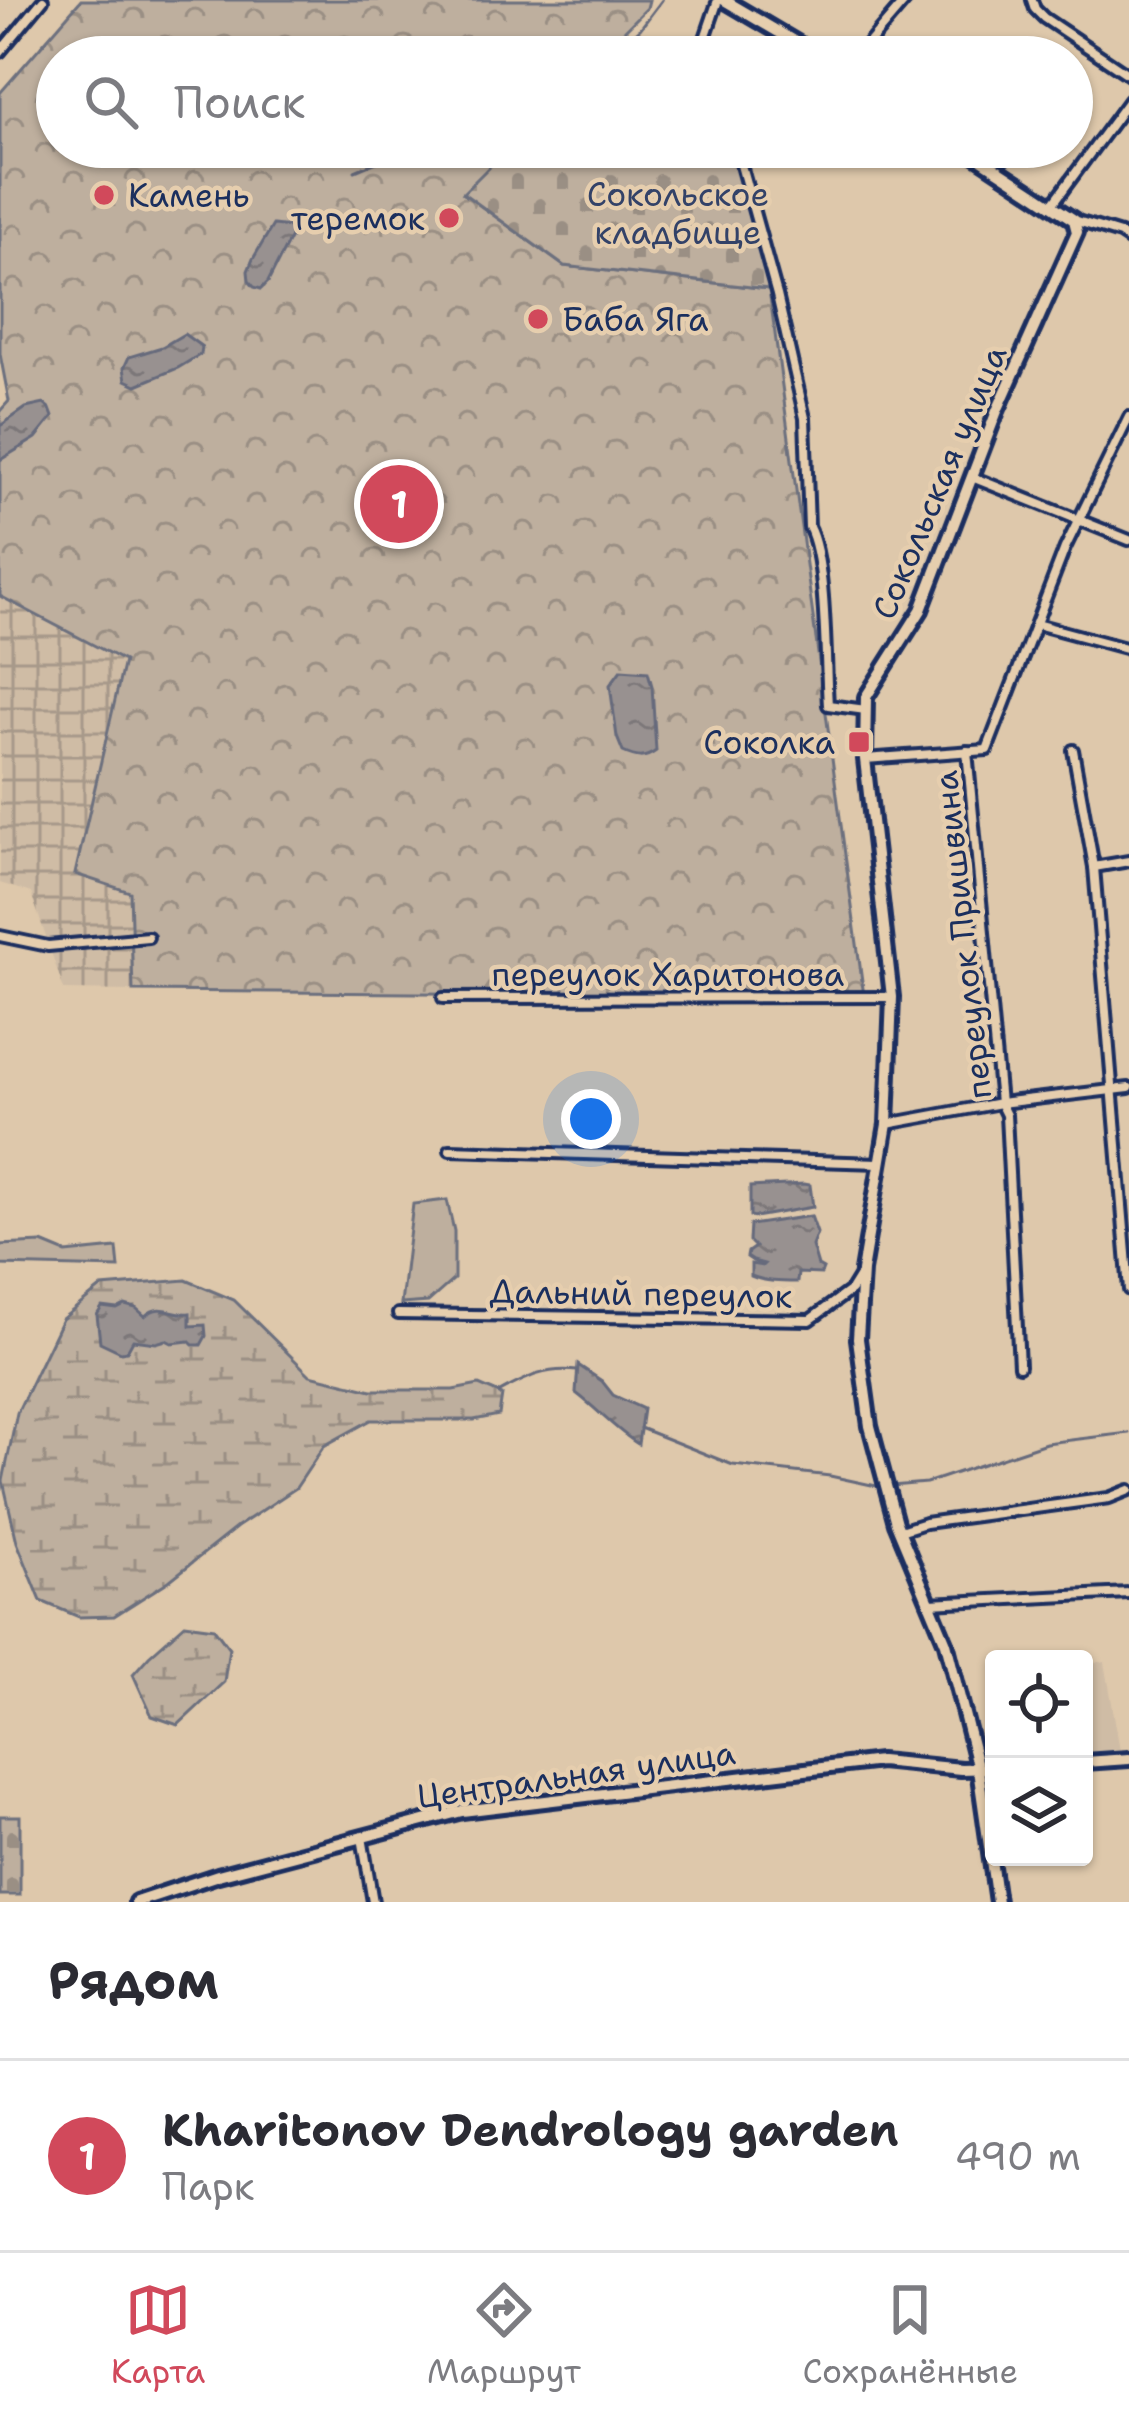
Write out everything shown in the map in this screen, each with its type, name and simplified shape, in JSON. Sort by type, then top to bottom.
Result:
[{"type":"street","points":[[0,52],[43,0]]},
{"type":"street","points":[[707,36],[721,0],[784,36]]},
{"type":"street","points":[[875,36],[907,0]]},
{"type":"street","points":[[1032,0],[1044,18],[1071,36]]},
{"type":"street","points":[[1093,51],[1129,75]]},
{"type":"street","points":[[1093,150],[1129,100]]},
{"type":"street","points":[[742,168],[805,418],[809,527],[818,558],[828,705],[866,710]]},
{"type":"street","points":[[995,168],[1075,220],[1129,240]]},
{"type":"street","points":[[1052,206],[1080,168]]},
{"type":"street","name":"Сокольская улица","points":[[997,1902],[978,1769],[946,1643],[899,1531],[886,1486],[870,1426],[858,1339],[862,1270],[886,1124],[892,998],[865,759],[866,698],[921,610],[997,411],[1077,232],[1075,220]]},
{"type":"street","name":"переулок Пришвина","points":[[1019,1366],[1006,1114],[1000,1103],[968,751],[987,750],[1078,519],[1129,417]]},
{"type":"street","points":[[972,477],[1129,540]]},
{"type":"street","points":[[1036,624],[1129,649]]},
{"type":"street","points":[[1073,750],[1094,867],[1129,1290]]},
{"type":"street","points":[[865,759],[968,751]]},
{"type":"street","points":[[1094,867],[1129,862]]},
{"type":"street","points":[[0,936],[49,946],[148,938]]},
{"type":"street","name":"переулок Харитонова","points":[[443,998],[892,998]]},
{"type":"street","points":[[886,1124],[1000,1103],[1129,1088]]},
{"type":"street","points":[[451,1150],[880,1162]]},
{"type":"street","name":"Дальний переулок","points":[[398,1314],[810,1320],[851,1290],[862,1270]]},
{"type":"street","points":[[899,1531],[925,1523],[1109,1498],[1129,1490]]},
{"type":"street","points":[[928,1604],[1129,1593]]},
{"type":"street","points":[[1093,1761],[1129,1759]]},
{"type":"street","name":"Центральная улица","points":[[136,1902],[462,1811],[880,1761],[985,1769]]},
{"type":"street","points":[[362,1837],[373,1902]]},
{"type":"shaded area","points":[[0,596],[124,661],[75,874],[130,892],[133,991],[64,990],[31,893],[0,883]]},
{"type":"shaded area","points":[[1093,1662],[1105,1662],[1120,1751],[1093,1752]]},
{"type":"green space","points":[[81,0],[649,0],[619,36],[50,36]]},
{"type":"green space","points":[[36,52],[36,168],[489,168],[464,194],[564,266],[769,289],[864,996],[133,991],[130,892],[75,874],[124,661],[0,596],[0,411],[9,401],[0,354],[0,93]]},
{"type":"green space","name":"Сокольское кладбище","points":[[488,168],[738,168],[769,289],[564,266],[463,193]]},
{"type":"green space","points":[[447,1200],[454,1231],[454,1279],[428,1302],[401,1304],[413,1204]]},
{"type":"green space","points":[[42,1243],[66,1253],[117,1248],[119,1268],[0,1265],[0,1245]]},
{"type":"green space","points":[[186,1280],[234,1300],[310,1375],[372,1390],[453,1390],[479,1385],[502,1395],[499,1415],[474,1420],[371,1420],[324,1446],[296,1488],[169,1581],[114,1616],[79,1617],[41,1601],[17,1542],[3,1481],[17,1413],[62,1319],[102,1287]]},
{"type":"green space","points":[[185,1624],[214,1628],[229,1648],[224,1682],[178,1725],[152,1716],[133,1674]]},
{"type":"green space","points":[[0,1816],[20,1816],[20,1895],[0,1895]]},
{"type":"water","points":[[273,225],[290,227],[293,233],[261,289],[249,281],[248,271]]},
{"type":"water","points":[[184,334],[202,347],[201,354],[137,385],[126,380],[129,357]]},
{"type":"water","points":[[44,404],[53,417],[36,438],[0,460],[0,426],[26,408]]},
{"type":"water","points":[[621,670],[648,672],[656,751],[648,756],[623,752],[617,737],[610,685]]},
{"type":"water","points":[[810,1185],[813,1207],[750,1216],[750,1187]]},
{"type":"water","points":[[811,1216],[817,1233],[812,1246],[821,1274],[798,1273],[797,1282],[751,1276],[751,1264],[764,1264],[747,1257],[755,1247],[749,1241],[750,1225]]},
{"type":"water","points":[[125,1305],[145,1316],[162,1309],[190,1313],[190,1326],[205,1325],[206,1336],[201,1345],[133,1340],[121,1352],[100,1342],[97,1315],[102,1307]]},
{"type":"water","points":[[578,1365],[613,1395],[643,1409],[638,1444],[576,1393]]},
{"type":"waterway","points":[[632,36],[662,0]]},
{"type":"waterway","points":[[355,171],[362,168]]},
{"type":"waterway","points":[[498,1393],[545,1372],[577,1371]]},
{"type":"waterway","points":[[640,1428],[733,1465],[881,1487]]},
{"type":"waterway","points":[[891,1486],[926,1483],[1046,1443],[1129,1433]]},
{"type":"place","name":"Камень","points":[[104,195]]},
{"type":"place","name":"теремок","points":[[449,218]]},
{"type":"place","name":"Баба Яга","points":[[538,319]]},
{"type":"place","name":"Kharitonov Dendrology garden","points":[[399,504]]},
{"type":"place","name":"Соколка","points":[[859,742]]}]
